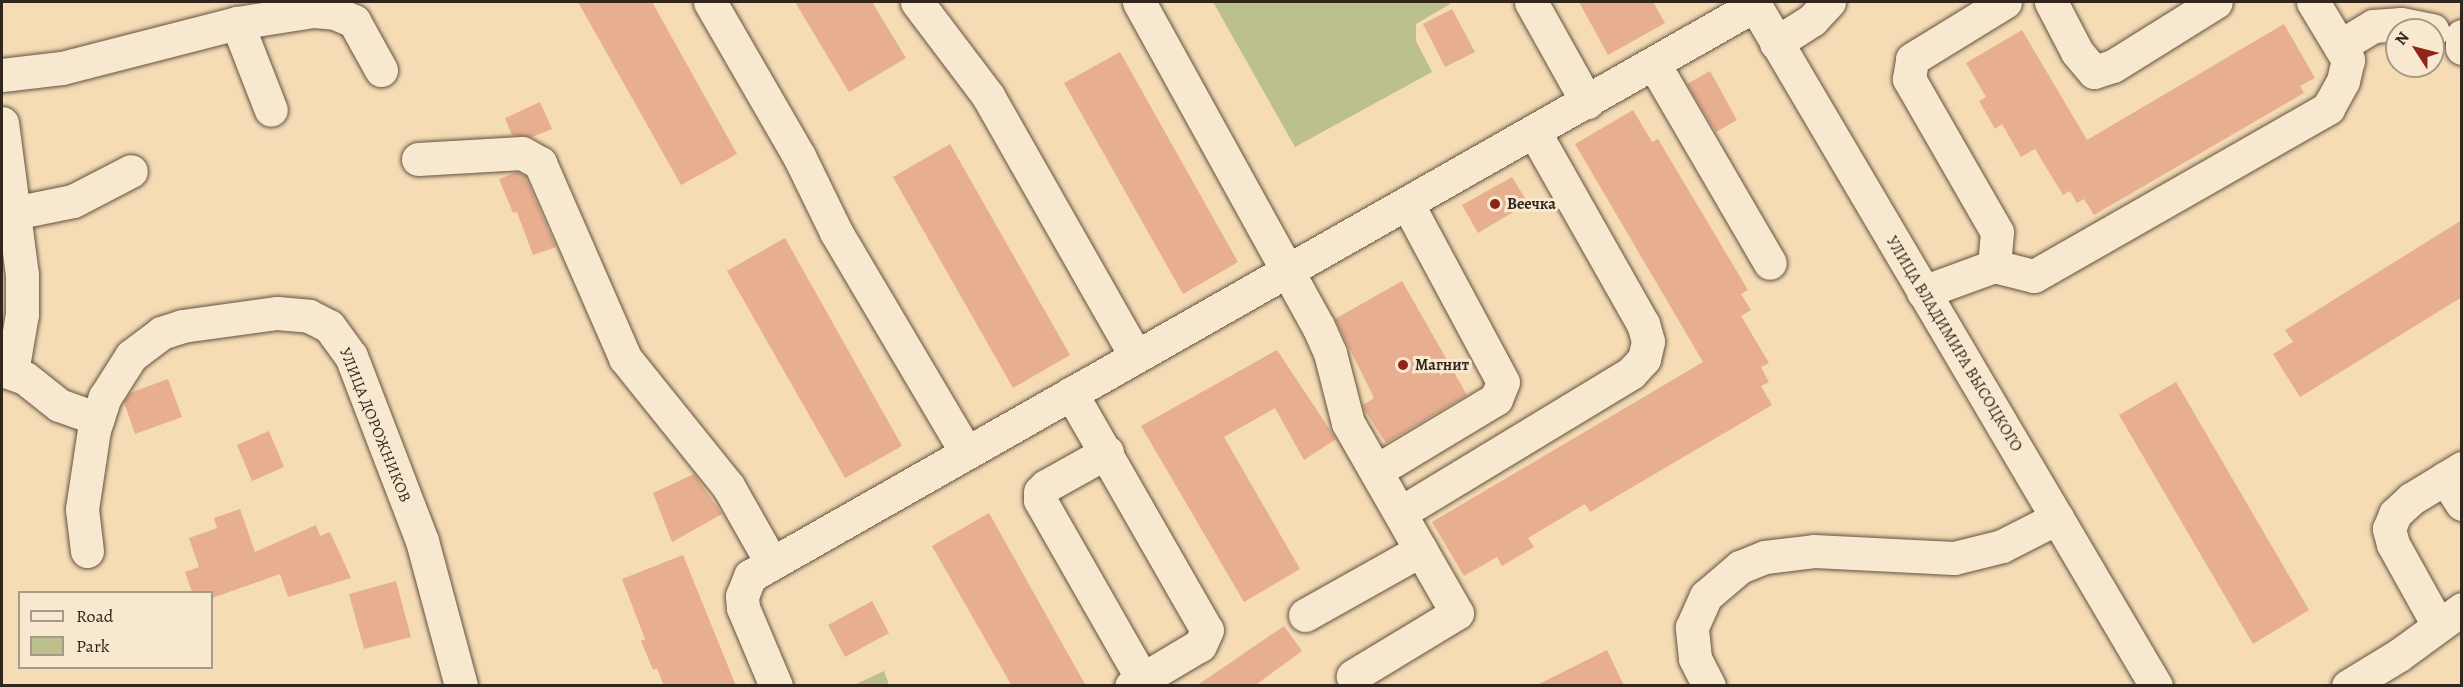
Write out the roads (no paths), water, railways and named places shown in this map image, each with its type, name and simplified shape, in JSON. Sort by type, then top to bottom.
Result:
[{"type":"street","points":[[710,2],[799,156],[836,232],[966,452]]},
{"type":"street","points":[[917,2],[988,96],[1136,356]]},
{"type":"street","points":[[1139,2],[1330,353],[1342,410],[1457,613],[1353,676]]},
{"type":"street","points":[[1531,2],[1587,102]]},
{"type":"street","points":[[1776,43],[1812,20],[1829,2]]},
{"type":"street","points":[[1994,266],[1997,232],[1909,79],[1912,59],[2005,2]]},
{"type":"street","points":[[2051,2],[2077,52],[2094,72],[2113,66],[2216,2]]},
{"type":"street","points":[[1923,292],[1994,266],[2034,276],[2328,108],[2343,81],[2348,60],[2313,2]]},
{"type":"street","points":[[776,686],[743,608],[742,596],[760,569],[1287,273],[1654,64],[1754,3]]},
{"type":"street","name":"УЛИЦА ВЛАДИМИРА ВЫСОЦКОГО","points":[[1754,3],[2156,686]]},
{"type":"street","points":[[2,75],[62,68],[237,23],[313,11],[335,13],[359,27],[381,70]]},
{"type":"street","points":[[237,23],[272,110]]},
{"type":"street","points":[[2340,46],[2373,26],[2401,24],[2450,36]]},
{"type":"street","points":[[1654,64],[1770,263]]},
{"type":"street","points":[[2,123],[14,213],[22,314],[7,371],[59,405],[98,418]]},
{"type":"street","points":[[1400,513],[1631,373],[1644,359],[1648,341],[1643,324],[1534,131]]},
{"type":"street","points":[[418,159],[522,153],[540,163],[625,358],[728,486],[760,569]]},
{"type":"street","points":[[14,213],[73,201],[131,171]]},
{"type":"street","points":[[1376,471],[1496,399],[1503,382],[1502,373],[1407,203]]},
{"type":"street","name":"УЛИЦА ДОРОЖНИКОВ","points":[[87,551],[83,498],[86,464],[105,398],[131,356],[160,333],[182,326],[277,312],[309,316],[329,326],[351,356],[422,541],[461,686]]},
{"type":"street","points":[[1071,393],[1107,452],[1207,630],[1200,645],[1137,682],[1041,500],[1040,492],[1046,486],[1107,452]]},
{"type":"street","points":[[2348,686],[2399,654],[2450,617],[2393,544],[2389,529],[2395,514],[2411,499],[2456,483]]},
{"type":"street","points":[[1709,686],[1695,658],[1692,627],[1706,596],[1740,567],[1765,557],[1814,551],[1954,558],[2002,546],[2057,518]]},
{"type":"street","points":[[1305,615],[1421,550]]},
{"type":"place","name":"Веечка","points":[[1495,204]]},
{"type":"place","name":"Магнит","points":[[1403,365]]}]
